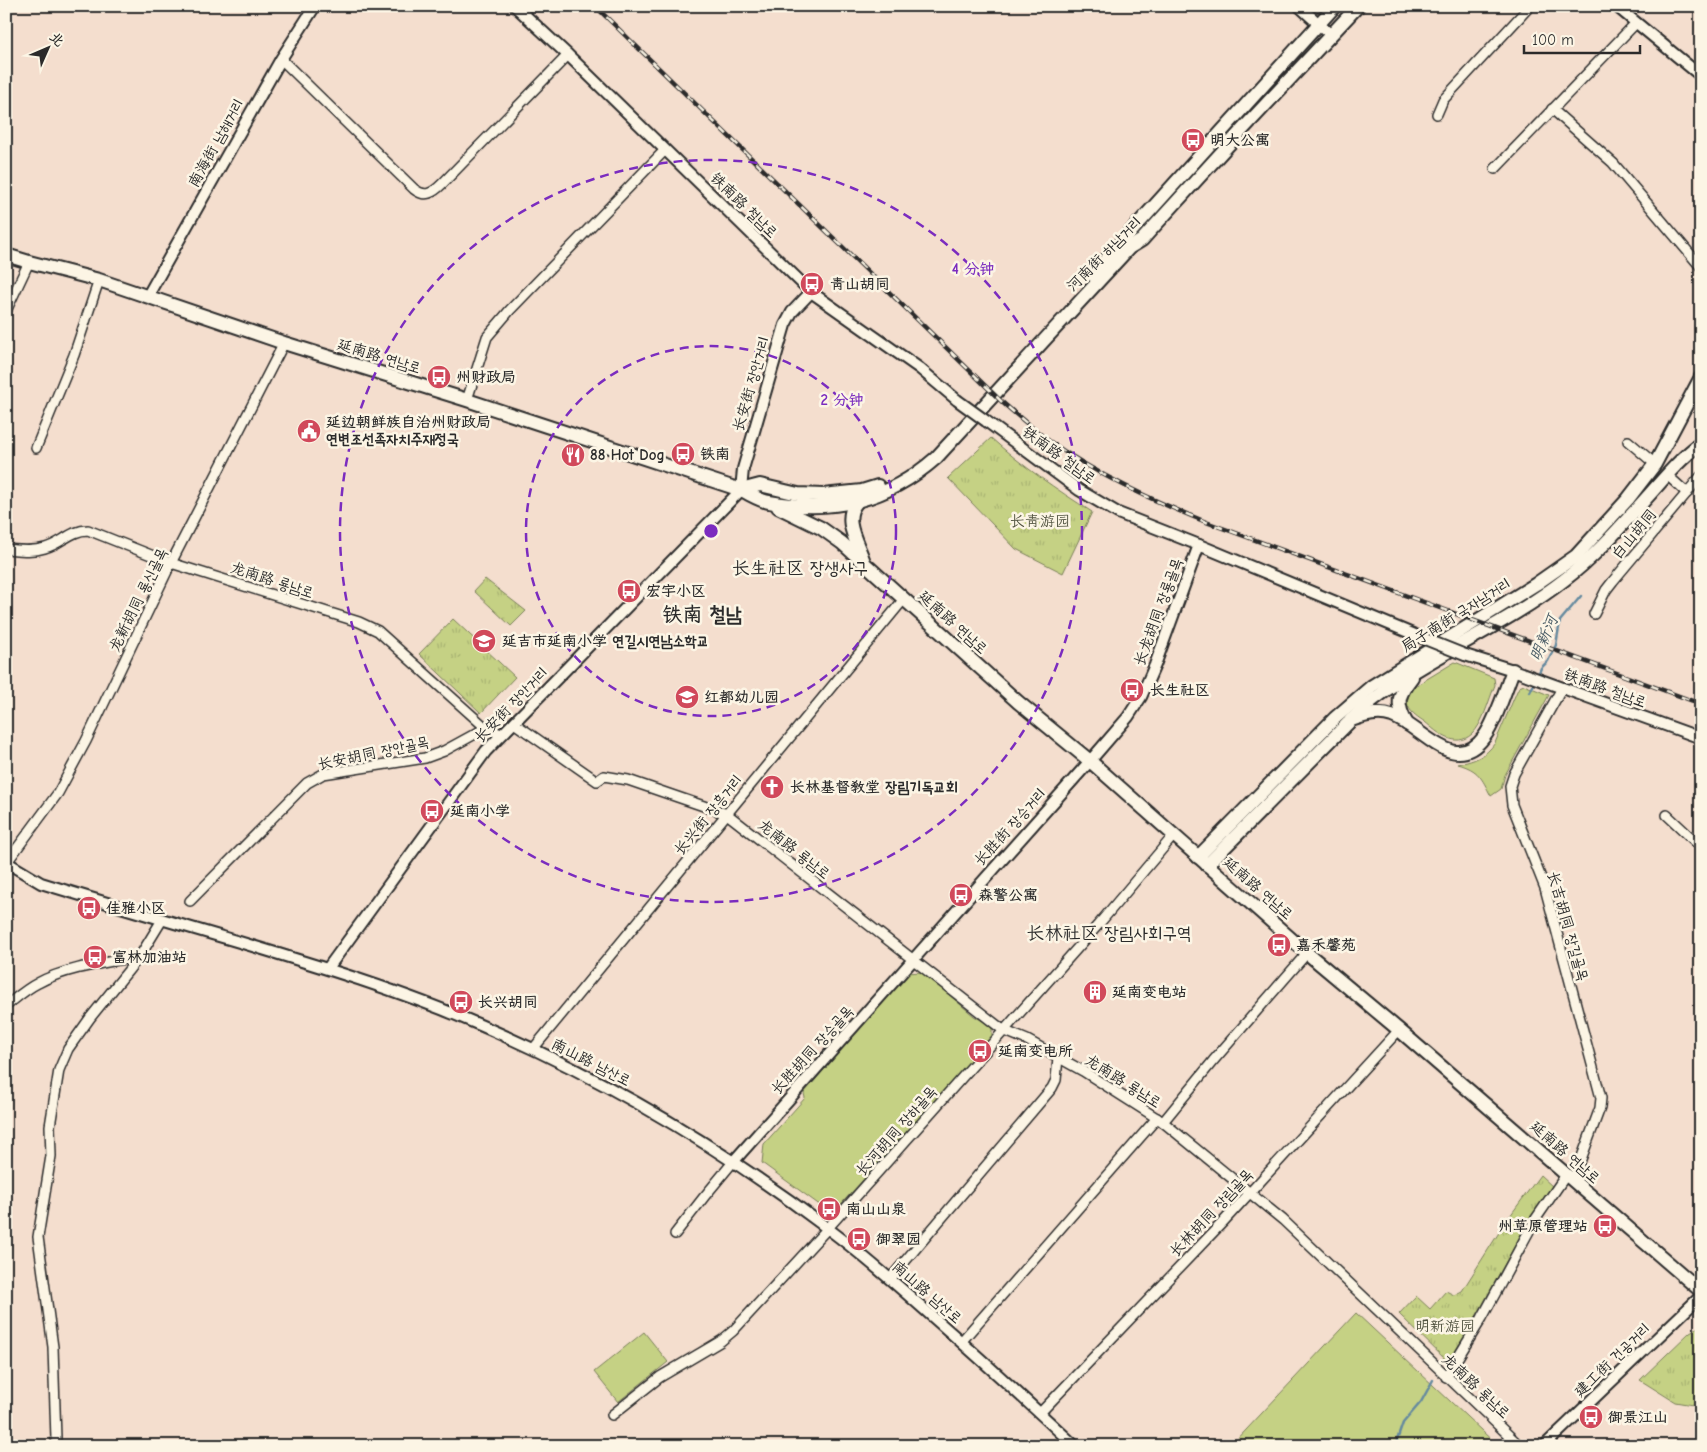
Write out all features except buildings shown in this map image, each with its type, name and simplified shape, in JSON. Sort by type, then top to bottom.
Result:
[{"type":"main road","name":"河南街 하남거리","points":[[844,493],[872,488],[891,480],[908,471],[934,449],[1335,6]]},
{"type":"main road","name":"河南街 하남거리","points":[[857,502],[882,494],[904,482],[936,458],[1129,248],[1142,240],[1358,6]]},
{"type":"main road","points":[[1232,120],[1242,130]]},
{"type":"main road","name":"延南路 연남로","points":[[6,255],[99,280],[284,343],[467,400],[741,490],[821,528],[865,564],[1018,702],[1090,761],[1307,953],[1701,1291]]},
{"type":"main road","name":"局子南街 국자남거리","points":[[1203,861],[1336,718],[1372,686],[1536,584],[1576,556],[1628,499],[1655,464],[1701,377]]},
{"type":"main road","name":"局子南街 국자남거리","points":[[1203,861],[1362,708],[1386,688],[1539,598],[1600,550],[1677,462],[1701,443]]},
{"type":"main road","name":"延南路 연남로","points":[[741,490],[760,485],[798,494],[823,495],[844,493]]},
{"type":"main road","name":"延南路 연남로","points":[[767,502],[814,506],[857,502]]},
{"type":"main road","points":[[857,502],[852,508],[850,523],[865,564]]},
{"type":"main road","points":[[1407,724],[1400,712],[1399,698],[1402,691],[1419,669]]},
{"type":"main road","points":[[1351,720],[1372,714],[1392,716],[1447,751],[1457,752],[1473,748],[1488,731],[1519,672]]},
{"type":"street","name":"南海街 남해거리","points":[[147,296],[281,59],[315,6]]},
{"type":"street","name":"铁南路 철남로","points":[[515,6],[568,55],[811,292],[919,368],[957,400],[1086,495],[1118,513],[1199,544],[1465,655],[1519,672],[1701,738]]},
{"type":"street","points":[[1299,6],[1331,35]]},
{"type":"street","points":[[1437,114],[1443,100],[1530,6]]},
{"type":"street","points":[[1616,6],[1701,76]]},
{"type":"street","points":[[1495,169],[1636,23]]},
{"type":"street","points":[[281,59],[414,190],[430,194],[568,55]]},
{"type":"street","points":[[1552,109],[1613,163],[1701,267]]},
{"type":"street","points":[[467,400],[487,337],[510,310],[665,150]]},
{"type":"street","points":[[6,311],[30,262]]},
{"type":"street","points":[[36,448],[74,355],[99,280]]},
{"type":"street","name":"长安街 장안거리","points":[[328,968],[486,751],[741,490],[742,469],[785,325],[792,312],[811,292]]},
{"type":"street","name":"龙新胡同 룡신골목","points":[[6,862],[58,793],[86,741],[171,563],[284,343]]},
{"type":"street","points":[[1628,441],[1655,464]]},
{"type":"street","points":[[1667,475],[1687,493]]},
{"type":"street","name":"白山胡同","points":[[1594,614],[1610,586],[1701,476]]},
{"type":"street","name":"龙南路 룡남로","points":[[6,549],[30,551],[46,548],[79,530],[88,530],[171,563],[359,622],[378,631],[486,728],[501,734]]},
{"type":"street","name":"长龙胡同 장룡골목","points":[[1090,761],[1128,717],[1141,697],[1155,666],[1199,544]]},
{"type":"street","name":"长兴街 장흥거리","points":[[533,1049],[904,599]]},
{"type":"street","name":"长吉胡同 장길골목","points":[[1446,1377],[1482,1318],[1535,1220],[1570,1178],[1600,1108],[1601,1098],[1545,888],[1515,813],[1510,794],[1510,786],[1514,774],[1559,687]]},
{"type":"street","name":"龙南路 룡남로","points":[[514,723],[597,781],[604,776],[628,780],[727,814],[1003,1030],[1027,1040],[1083,1071],[1160,1120],[1283,1220],[1520,1446]]},
{"type":"street","name":"长安胡同 장안골목","points":[[190,901],[300,790],[314,779],[323,774],[425,758],[444,751],[486,728]]},
{"type":"street","name":"长胜街 장승거리","points":[[913,958],[1090,761]]},
{"type":"street","points":[[1667,815],[1701,847]]},
{"type":"street","name":"长河胡同 장하골목","points":[[612,1415],[660,1377],[722,1341],[828,1228],[1098,925],[1174,835]]},
{"type":"street","name":"南山路 남산로","points":[[6,862],[40,884],[328,968],[470,1021],[533,1049],[646,1107],[733,1162],[828,1228],[890,1279],[1075,1446]]},
{"type":"street","points":[[56,1439],[54,1347],[38,1237],[51,1156],[50,1126],[59,1070],[68,1049],[90,1018],[140,956],[162,920]]},
{"type":"street","points":[[961,1342],[1213,1061],[1307,953]]},
{"type":"street","points":[[6,1006],[39,982],[91,966],[140,956]]},
{"type":"street","name":"长胜胡同 장승골목","points":[[733,1162],[913,958]]},
{"type":"street","name":"长林胡同 장림골목","points":[[1040,1413],[1223,1222],[1399,1030]]},
{"type":"street","points":[[890,1279],[1052,1088],[1056,1080],[1058,1057]]},
{"type":"street","points":[[676,1234],[733,1162]]},
{"type":"street","name":"建工街 건공거리","points":[[1544,1446],[1701,1296]]},
{"type":"green space","name":"长青游园","points":[[991,438],[1040,477],[1092,512],[1063,573],[1016,549],[948,478]]},
{"type":"green space","points":[[485,579],[526,611],[511,626],[474,591]]},
{"type":"green space","points":[[453,619],[515,677],[481,713],[419,654]]},
{"type":"green space","points":[[1455,662],[1494,678],[1495,685],[1483,718],[1476,730],[1466,738],[1459,740],[1447,738],[1435,731],[1413,713],[1407,704],[1412,688]]},
{"type":"green space","points":[[1524,685],[1549,695],[1505,775],[1501,789],[1491,796],[1479,775],[1471,769],[1458,764],[1479,758],[1491,748],[1495,743],[1519,687]]},
{"type":"green space","points":[[922,972],[974,1016],[992,1026],[992,1038],[832,1214],[762,1163],[764,1144],[805,1098],[804,1093],[907,973]]},
{"type":"green space","name":"明新游园","points":[[1540,1175],[1553,1187],[1525,1227],[1450,1364],[1399,1314],[1416,1296],[1430,1309],[1446,1291],[1454,1295],[1462,1291],[1507,1220]]},
{"type":"green space","points":[[1356,1313],[1498,1446],[1231,1446]]},
{"type":"green space","points":[[1701,1328],[1701,1406],[1675,1402],[1640,1380],[1690,1332]]},
{"type":"green space","points":[[644,1332],[668,1362],[618,1402],[594,1372]]},
{"type":"waterway","name":"明新河","points":[[1538,675],[1556,645],[1560,621],[1581,596]]},
{"type":"waterway","name":"明新河","points":[[1530,692],[1536,680]]},
{"type":"waterway","name":"明新河","points":[[1395,1446],[1403,1423],[1421,1402],[1433,1380]]},
{"type":"railway","points":[[595,6],[1002,402],[1043,436],[1086,465],[1125,486],[1206,522],[1701,704]]},
{"type":"place","name":"明大公寓","points":[[1193,140]]},
{"type":"place","name":"青山胡同","points":[[812,284]]},
{"type":"place","name":"州财政局","points":[[439,377]]},
{"type":"place","name":"延边朝鲜族自治州财政局 연변조선족자치주재정국","points":[[309,431]]},
{"type":"place","name":"铁南","points":[[683,454]]},
{"type":"place","name":"88 Hot Dog","points":[[573,455]]},
{"type":"place","name":"宏宇小区","points":[[629,591]]},
{"type":"place","name":"延吉市延南小学 연길시연남소학교","points":[[484,641]]},
{"type":"place","name":"长生社区","points":[[1132,690]]},
{"type":"place","name":"红都幼儿园","points":[[687,697]]},
{"type":"place","name":"长林基督教堂 장림기독교회","points":[[772,787]]},
{"type":"place","name":"延南小学","points":[[432,811]]},
{"type":"place","name":"森警公寓","points":[[961,895]]},
{"type":"place","name":"佳雅小区","points":[[89,908]]},
{"type":"place","name":"嘉禾馨苑","points":[[1279,945]]},
{"type":"place","name":"富林加油站","points":[[95,957]]},
{"type":"place","name":"延南变电站","points":[[1095,992]]},
{"type":"place","name":"长兴胡同","points":[[461,1002]]},
{"type":"place","name":"延南变电所","points":[[980,1051]]},
{"type":"place","name":"南山山泉","points":[[829,1209]]},
{"type":"place","name":"州草原管理站","points":[[1605,1226]]},
{"type":"place","name":"御翠园","points":[[859,1239]]},
{"type":"place","name":"御景江山","points":[[1591,1417]]},
{"type":"district","name":"长生社区 장생사구","points":[[800,568]]},
{"type":"district","name":"铁南 철남","points":[[702,614]]},
{"type":"district","name":"长林社区 장림사회구역","points":[[1109,933]]}]
